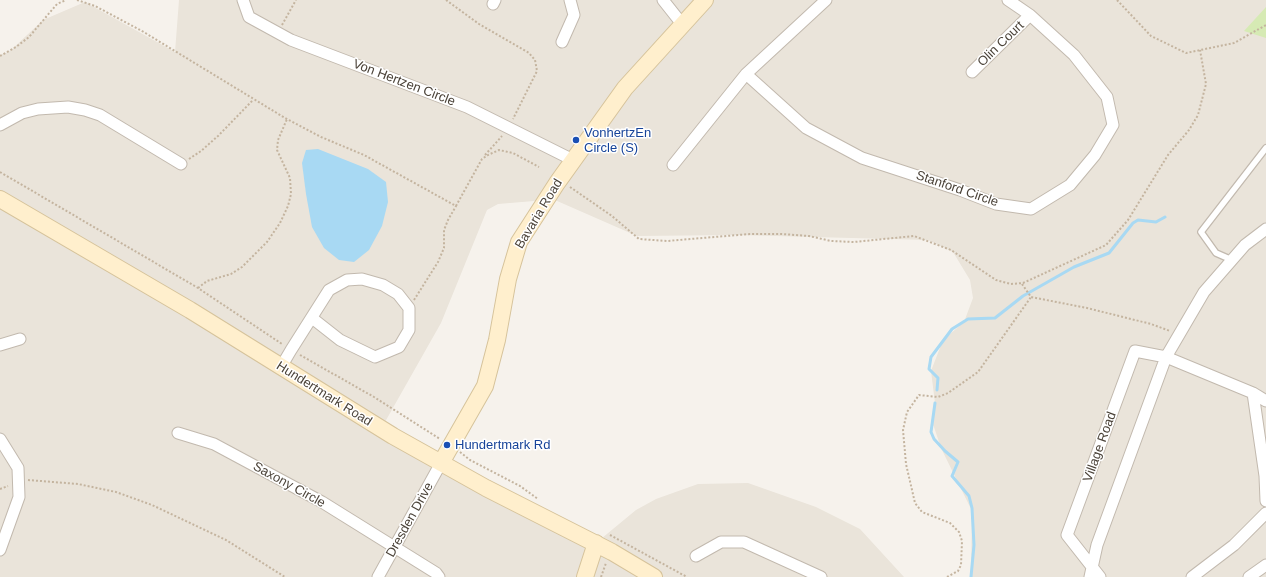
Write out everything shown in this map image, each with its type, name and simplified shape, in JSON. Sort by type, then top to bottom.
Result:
[{"type":"street","name":"Von Hertzen Circle","points":[[243,0],[249,17],[291,40],[467,107],[573,160]]},
{"type":"street","points":[[562,42],[574,15],[570,0]]},
{"type":"street","points":[[662,0],[682,24]]},
{"type":"street","name":"Bavaria Road","points":[[441,463],[485,386],[497,340],[508,279],[519,242],[573,160],[625,88],[705,0]]},
{"type":"street","points":[[673,165],[746,74],[826,0]]},
{"type":"street","name":"Stanford Circle","points":[[746,74],[806,128],[862,158],[954,187],[996,204],[1031,209],[1070,185],[1095,154],[1113,125],[1107,97],[1074,55],[1030,15],[1008,0]]},
{"type":"street","name":"Olin Court","points":[[972,72],[1030,15]]},
{"type":"street","points":[[0,125],[22,113],[38,109],[68,107],[85,110],[100,115],[182,164]]},
{"type":"street","name":"Hundertmark Road","points":[[0,199],[190,310],[393,436],[486,488],[602,539],[654,577]]},
{"type":"street","points":[[1100,577],[1091,572],[1097,545],[1166,357],[1204,292],[1245,245],[1266,229]]},
{"type":"street","points":[[281,367],[329,290],[347,280],[362,279],[383,285],[398,294],[409,308],[409,330],[398,347],[375,357],[340,340],[312,318]]},
{"type":"street","points":[[0,345],[20,338]]},
{"type":"street","name":"Village Road","points":[[1091,572],[1067,535],[1136,351],[1166,357]]},
{"type":"street","points":[[1166,357],[1252,393],[1266,401]]},
{"type":"street","points":[[1252,393],[1265,476],[1266,501]]},
{"type":"street","name":"Saxony Circle","points":[[178,433],[214,444],[322,502],[436,573],[439,577]]},
{"type":"street","points":[[0,439],[18,468],[19,497],[0,550]]},
{"type":"street","name":"Dresden Drive","points":[[378,577],[441,463]]},
{"type":"street","points":[[1192,577],[1234,545],[1266,513]]},
{"type":"street","points":[[585,577],[602,539]]},
{"type":"street","points":[[696,556],[721,542],[744,542],[821,577]]},
{"type":"street","points":[[1249,577],[1266,565]]},
{"type":"lane","points":[[1232,260],[1216,253],[1201,232],[1266,148]]},
{"type":"path","points":[[0,56],[25,40],[57,4],[66,0]]},
{"type":"path","points":[[76,0],[95,6],[142,31],[253,100],[287,119],[321,137],[364,154],[456,206]]},
{"type":"path","points":[[279,33],[296,0]]},
{"type":"path","points":[[409,308],[438,262],[444,248],[444,230],[448,220],[482,159],[508,128],[537,71],[535,60],[529,53],[479,24],[446,0]]},
{"type":"path","points":[[1117,0],[1150,36],[1186,54],[1234,43],[1266,25]]},
{"type":"path","points":[[566,184],[612,216],[639,238],[668,241],[750,234],[782,234],[809,236],[831,241],[854,242],[914,236],[951,250],[996,280],[1011,284],[1021,283],[1106,245],[1125,225],[1168,156],[1189,130],[1198,115],[1206,84],[1200,50]]},
{"type":"path","points":[[182,164],[201,151],[253,100]]},
{"type":"path","points":[[198,288],[207,281],[231,274],[242,267],[267,242],[280,223],[288,206],[291,194],[290,178],[277,150],[278,140],[287,119]]},
{"type":"path","points":[[482,159],[499,150],[513,153],[539,167]]},
{"type":"path","points":[[0,172],[198,288],[291,350],[374,397],[470,460],[520,486],[539,500]]},
{"type":"path","points":[[1021,283],[1031,297],[1130,318],[1179,335]]},
{"type":"path","points":[[947,577],[958,571],[961,565],[962,541],[959,532],[950,523],[922,512],[915,503],[905,457],[903,430],[907,412],[919,395],[938,397],[948,393],[978,372],[1031,297]]},
{"type":"path","points":[[0,488],[28,480],[78,484],[116,492],[180,516],[226,540],[285,577]]},
{"type":"path","points":[[602,539],[687,577]]},
{"type":"shaded area","points":[[179,0],[1266,0],[1266,577],[971,577],[972,511],[941,448],[932,421],[935,403],[931,371],[943,340],[964,322],[973,298],[970,280],[953,252],[928,240],[737,235],[637,236],[548,197],[534,201],[498,204],[487,210],[441,323],[381,429],[596,543],[636,510],[656,499],[698,484],[748,483],[816,507],[860,529],[904,577],[0,577],[0,55],[10,51],[43,20],[85,2],[175,52]]},
{"type":"green space","points":[[1266,7],[1266,38],[1244,31]]},
{"type":"water","points":[[318,149],[368,169],[386,182],[388,202],[382,226],[369,250],[354,262],[339,260],[324,248],[312,227],[302,163],[306,150]]},
{"type":"waterway","points":[[937,390],[938,378],[929,369],[931,357],[952,329],[968,319],[995,318],[1023,296],[1074,267],[1109,253],[1133,223],[1138,220],[1156,222],[1165,217]]},
{"type":"waterway","points":[[935,403],[931,432],[934,439],[958,462],[952,476],[969,496],[972,508],[974,545],[971,577]]},
{"type":"place","name":"VonhertzEn Circle (S)","points":[[576,140]]},
{"type":"place","name":"Hundertmark Rd","points":[[447,445]]}]
